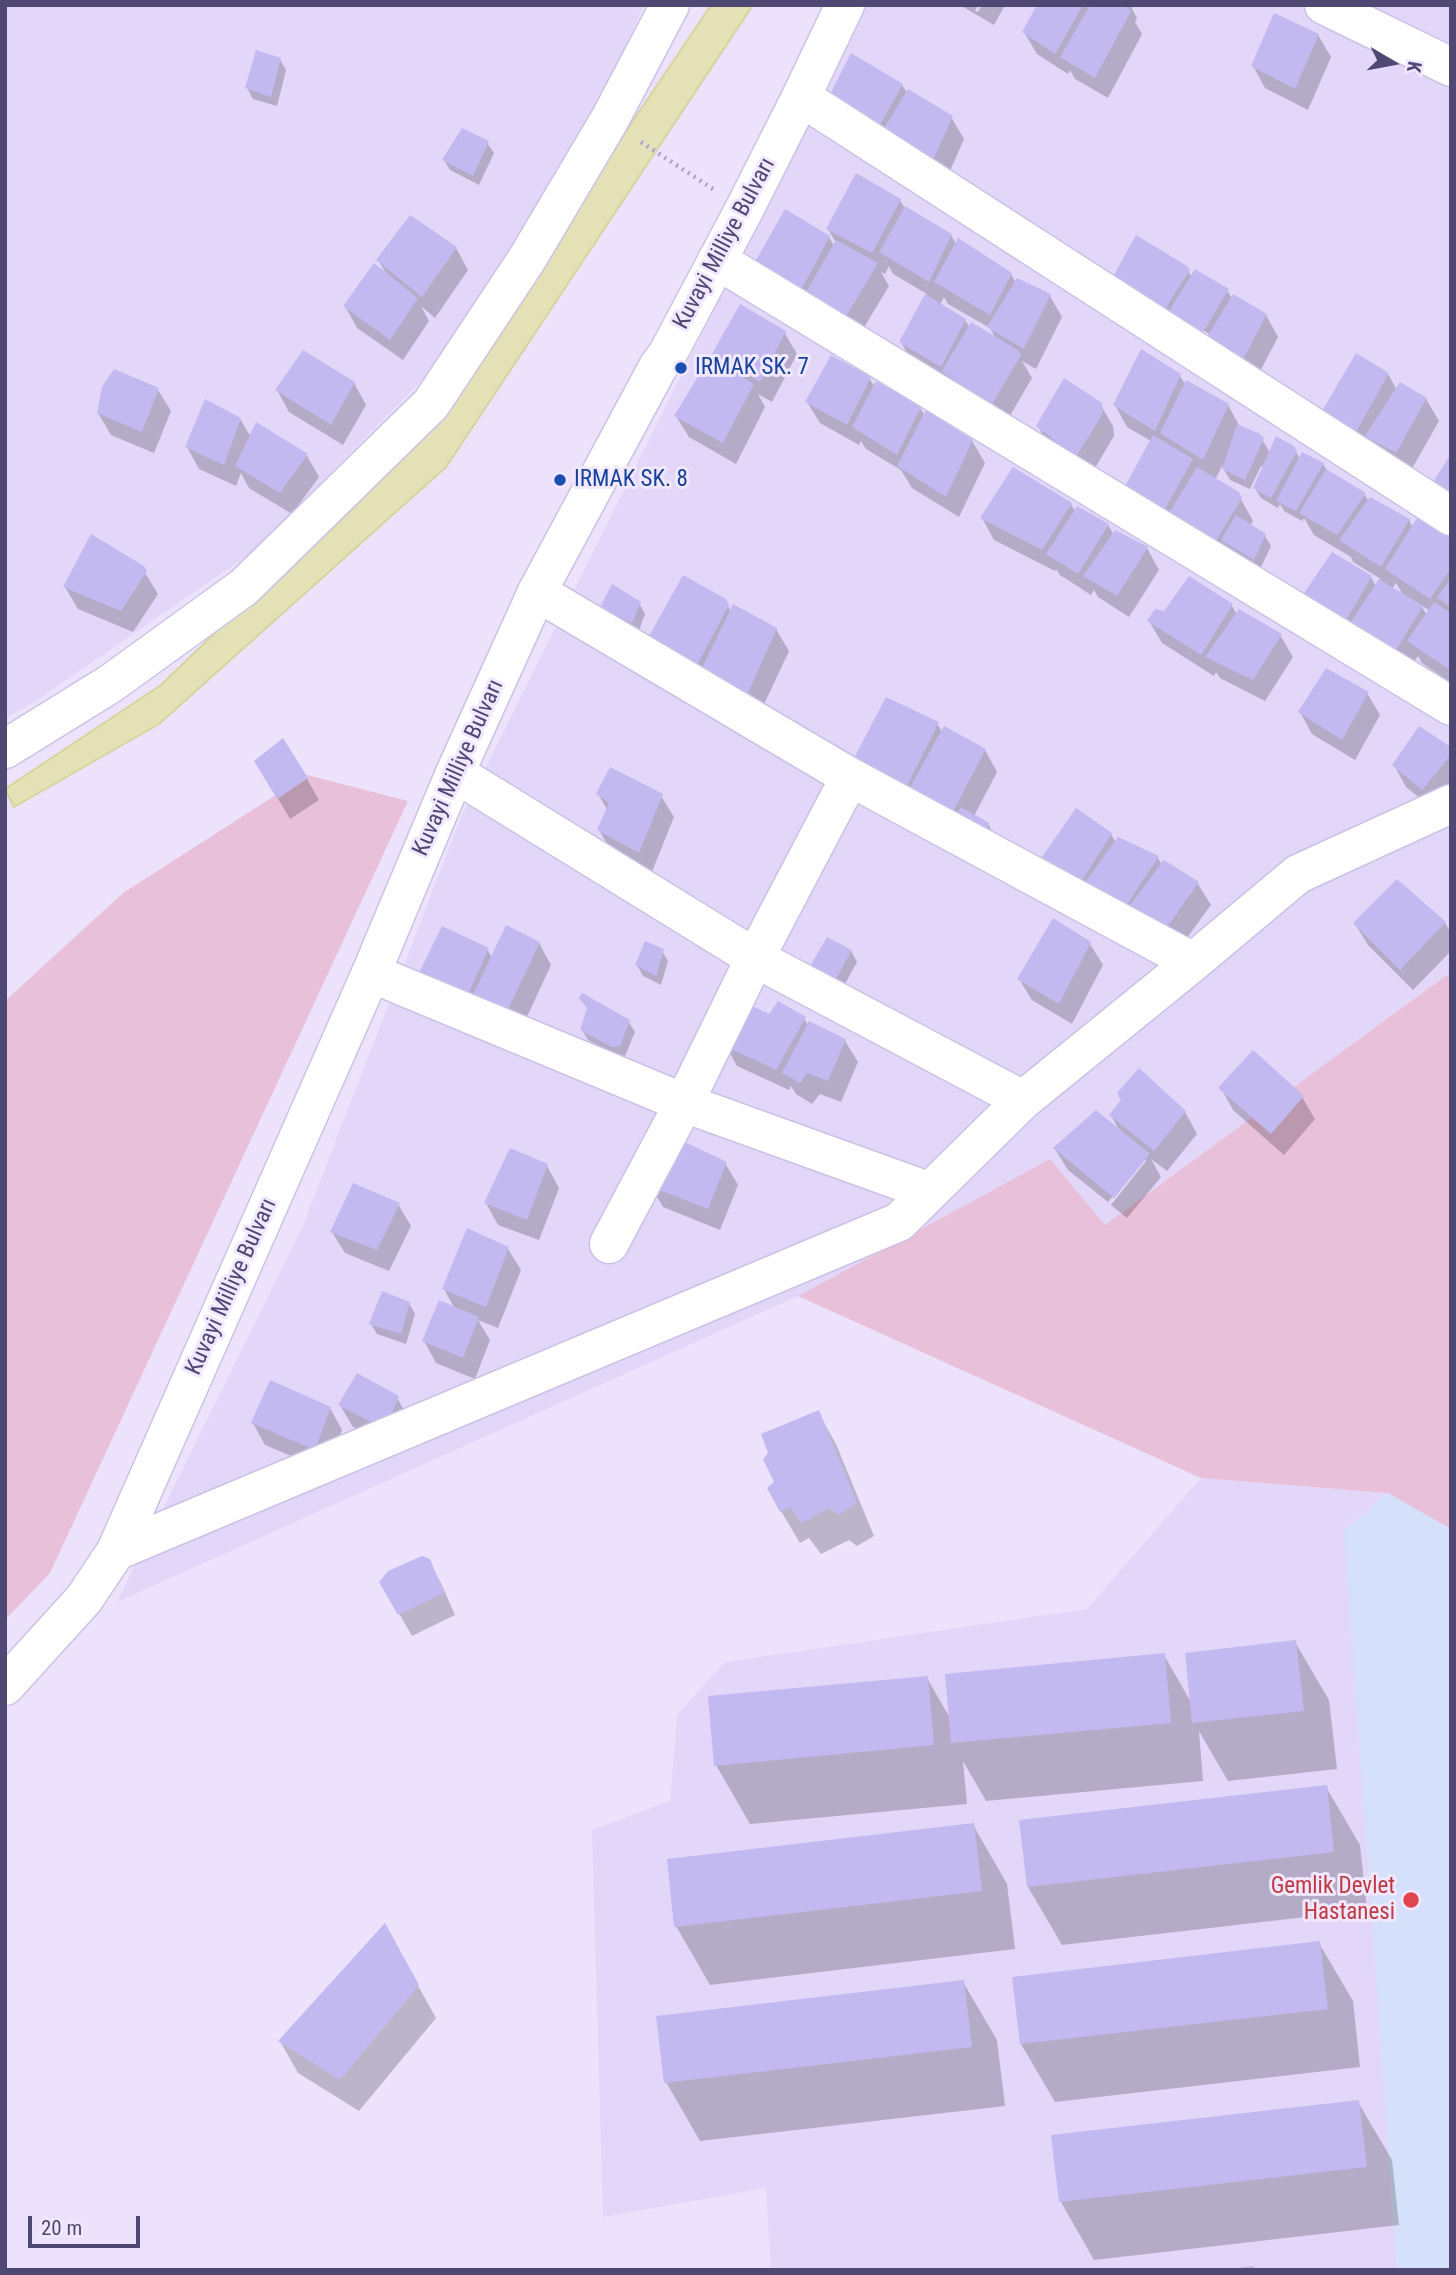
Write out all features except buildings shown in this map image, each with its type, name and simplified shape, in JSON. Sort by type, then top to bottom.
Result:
[{"type":"street","points":[[5,749],[110,684],[244,587],[431,404],[527,258],[610,119],[670,5]]},
{"type":"street","name":"Kuvayi Milliye Bulvarı","points":[[5,1686],[84,1599],[116,1551],[371,973],[455,773],[537,592],[717,260],[845,5]]},
{"type":"street","points":[[1324,5],[1451,67]]},
{"type":"street","points":[[801,97],[1451,516]]},
{"type":"street","points":[[717,260],[1451,706]]},
{"type":"street","points":[[537,592],[850,777],[1194,962]]},
{"type":"street","points":[[455,773],[755,958],[1023,1100]]},
{"type":"street","points":[[609,1244],[684,1104],[755,958],[850,777]]},
{"type":"street","points":[[116,1551],[899,1222],[1023,1100],[1298,874],[1451,804]]},
{"type":"street","points":[[371,973],[684,1104],[928,1191]]},
{"type":"path","points":[[638,139],[682,170]]},
{"type":"shaded area","points":[[5,5],[644,5],[582,142],[463,339],[251,553],[34,702],[5,718]]},
{"type":"shaded area","points":[[711,5],[753,5],[446,467],[159,724],[14,807],[5,789],[161,685],[423,433]]},
{"type":"shaded area","points":[[866,5],[1451,5],[1451,972],[1105,1225],[1050,1159],[798,1296],[117,1602],[302,1228],[462,815]]},
{"type":"shaded area","points":[[307,775],[408,801],[50,1573],[5,1620],[5,1001],[123,893]]},
{"type":"shaded area","points":[[1451,972],[1451,1529],[1388,1493],[1201,1478],[798,1296],[1050,1159],[1105,1225]]},
{"type":"shaded area","points":[[1201,1478],[1388,1493],[1345,1531],[1397,2270],[771,2270],[766,2188],[603,2217],[592,1830],[670,1801],[677,1715],[725,1662],[1087,1609]]},
{"type":"shaded area","name":"Gemlik Devlet Hastanesi","points":[[1388,1493],[1451,1529],[1451,2270],[1397,2270],[1344,1531]]},
{"type":"place","name":"IRMAK SK. 7","points":[[681,368]]},
{"type":"place","name":"IRMAK SK. 8","points":[[560,480]]},
{"type":"place","name":"Gemlik Devlet Hastanesi","points":[[1411,1900]]}]
